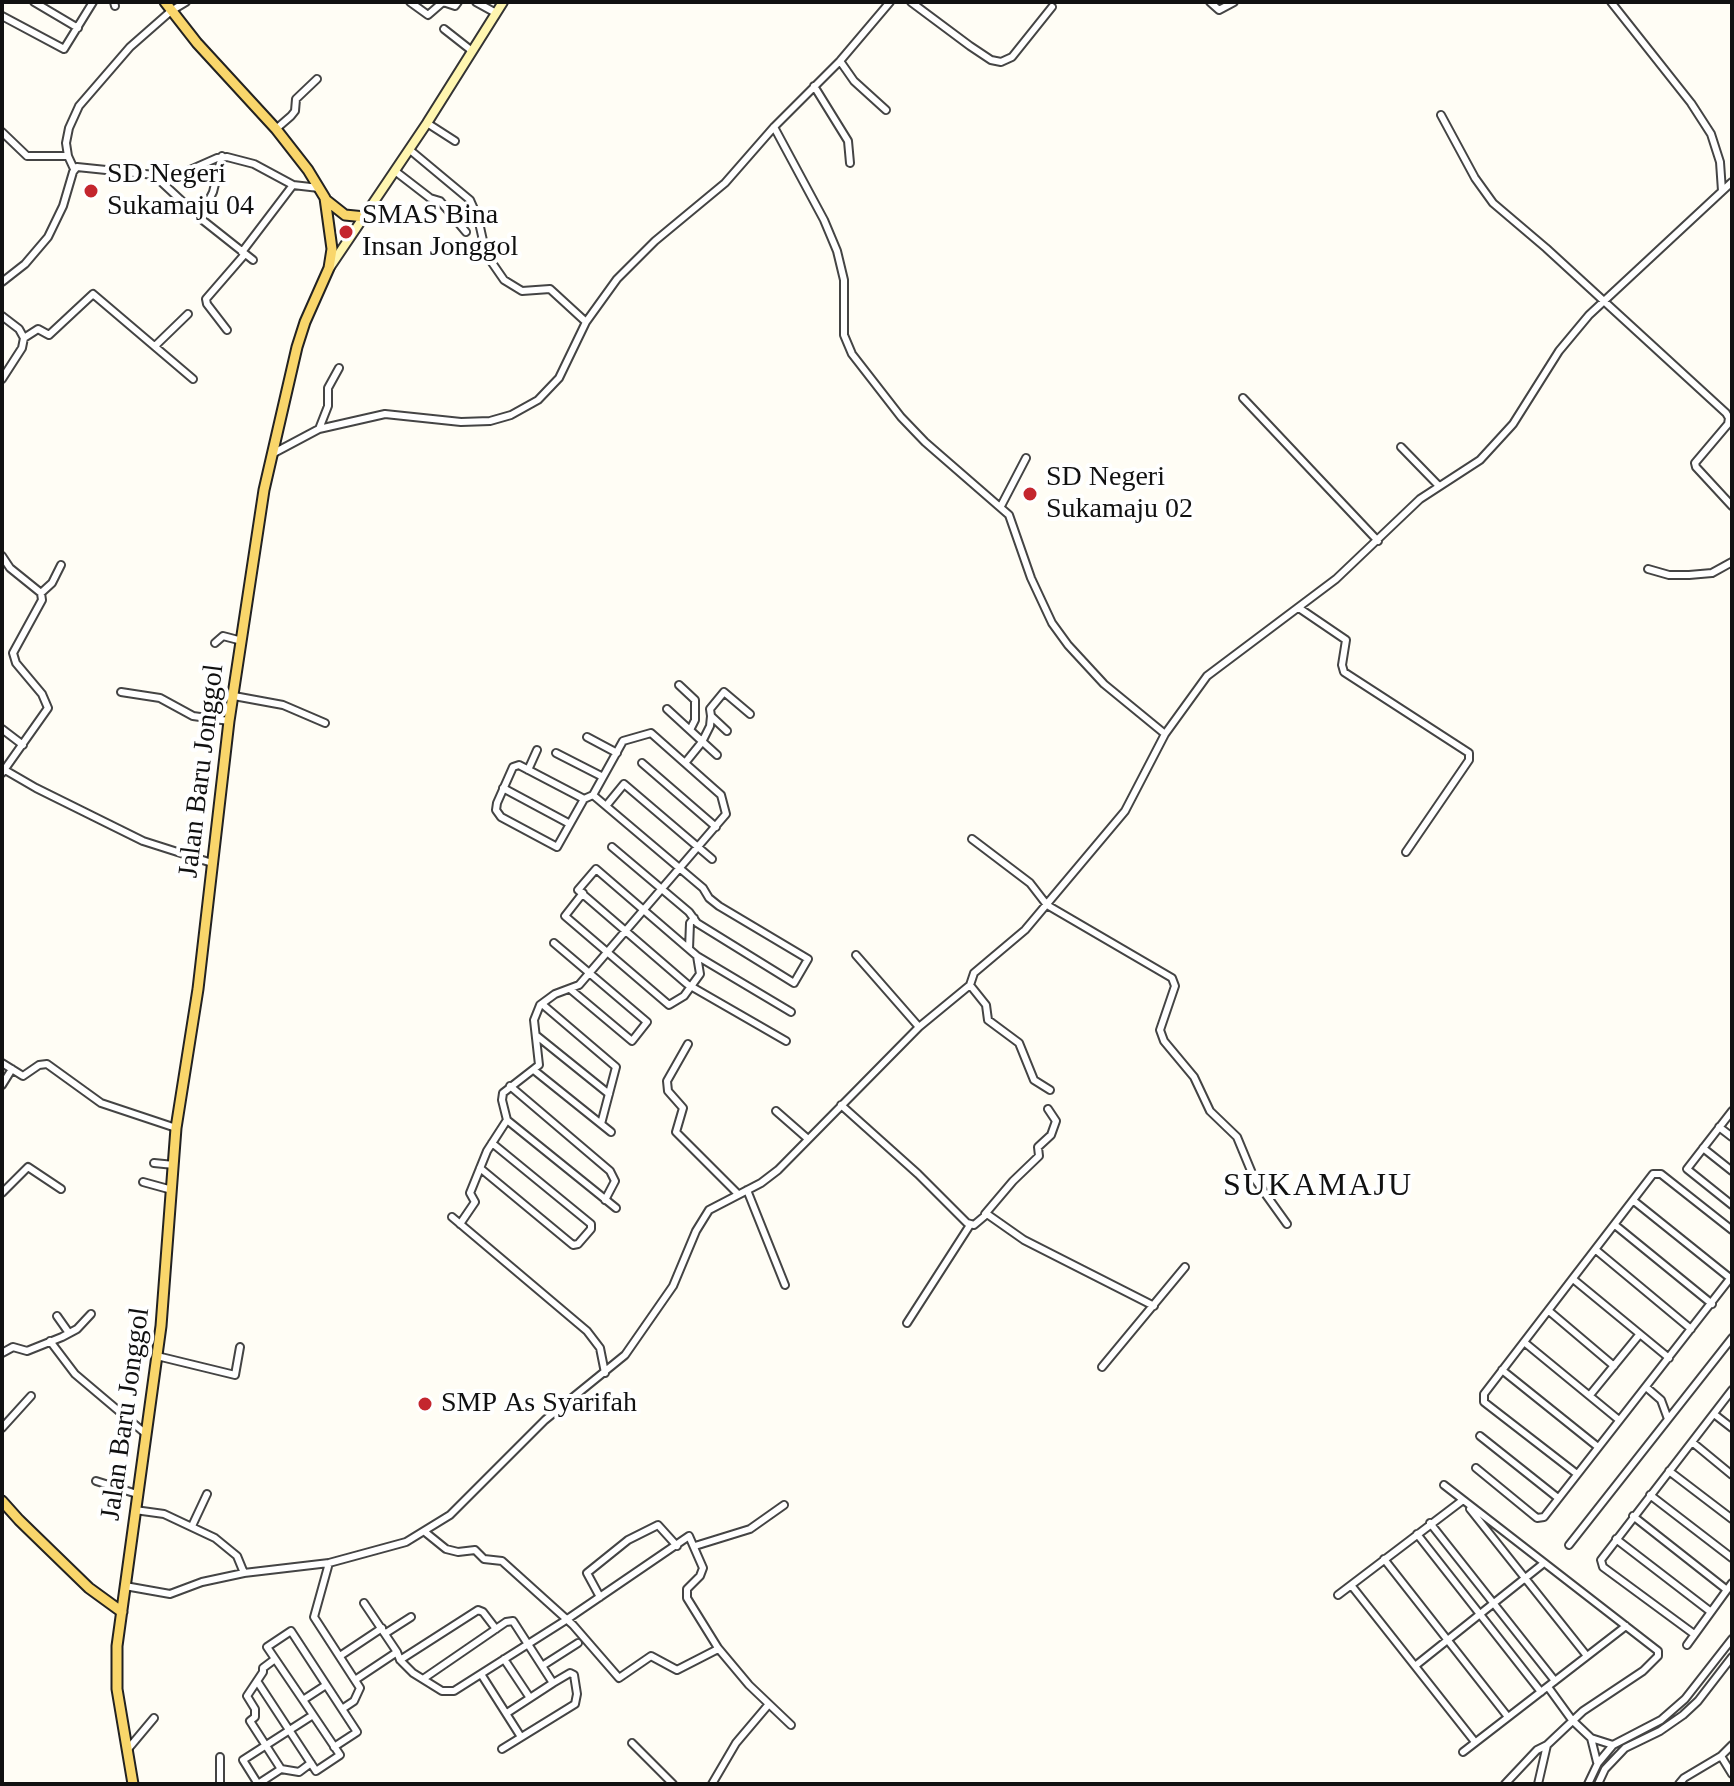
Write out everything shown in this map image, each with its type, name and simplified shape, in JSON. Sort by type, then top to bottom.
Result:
[{"type":"main road","points":[[329,268],[410,150],[503,2]]},
{"type":"main road","name":"Jalan Baru Jonggol","points":[[133,1784],[116,1678],[125,1586],[156,1356],[176,1128],[198,989],[229,721],[264,490],[300,335],[329,268],[332,240],[325,198],[303,163],[168,6]]},
{"type":"main road","points":[[325,198],[345,215],[365,217]]},
{"type":"main road","points":[[2,1501],[89,1588],[122,1612]]},
{"type":"street","points":[[34,2],[78,28]]},
{"type":"street","points":[[2,282],[25,264],[48,237],[63,206],[74,169],[66,143],[79,106],[168,6],[186,2]]},
{"type":"street","points":[[410,2],[428,15],[443,2],[455,6],[458,2]]},
{"type":"street","points":[[476,2],[496,13]]},
{"type":"street","points":[[272,454],[319,429],[385,414],[474,423],[511,415],[538,400],[552,388],[586,322],[617,279],[655,241],[713,195],[774,127],[840,61],[890,2]]},
{"type":"street","points":[[911,2],[991,60],[1001,62],[1012,57],[1052,7]]},
{"type":"street","points":[[1210,2],[1222,10],[1234,2]]},
{"type":"street","points":[[1611,2],[1691,103],[1711,134],[1720,162],[1722,191]]},
{"type":"street","points":[[2,16],[61,50],[68,46],[91,3]]},
{"type":"street","points":[[444,29],[472,51]]},
{"type":"street","points":[[840,61],[854,81],[886,110]]},
{"type":"street","points":[[276,129],[295,111],[296,99],[317,79]]},
{"type":"street","points":[[814,86],[848,141],[850,163]]},
{"type":"street","points":[[1441,115],[1484,192],[1729,418],[1728,424],[1695,463],[1732,506]]},
{"type":"street","points":[[427,123],[455,141]]},
{"type":"street","points":[[774,127],[824,220],[837,251],[844,280],[844,324],[852,354],[901,417],[952,466],[1001,506],[1013,522],[1041,602],[1068,645],[1125,703],[1165,734]]},
{"type":"street","points":[[2,132],[27,156],[68,156]]},
{"type":"street","points":[[410,150],[470,200],[478,218],[486,254],[504,280],[522,291],[550,289],[586,322]]},
{"type":"street","points":[[74,169],[108,169],[155,176],[181,175],[222,156],[254,164],[293,185],[319,188]]},
{"type":"street","points":[[200,218],[213,192],[222,156]]},
{"type":"street","points":[[395,171],[430,198],[440,201],[466,232]]},
{"type":"street","points":[[155,176],[200,218],[253,260]]},
{"type":"street","points":[[125,1586],[170,1594],[202,1582],[244,1573],[329,1563],[391,1547],[425,1532],[457,1509],[545,1420],[625,1355],[673,1286],[704,1215],[778,1170],[919,1027],[970,985],[974,973],[1025,930],[1125,811],[1165,734],[1214,669],[1336,579],[1438,485],[1480,460],[1500,440],[1559,351],[1604,301],[1732,182]]},
{"type":"street","points":[[227,330],[206,299],[293,185]]},
{"type":"street","points":[[24,338],[38,329],[49,335],[93,294],[193,379]]},
{"type":"street","points":[[155,346],[188,314]]},
{"type":"street","points":[[2,316],[19,329],[24,338],[22,348],[2,379]]},
{"type":"street","points":[[319,429],[328,406],[328,388],[339,368]]},
{"type":"street","points":[[1243,398],[1378,541]]},
{"type":"street","points":[[1401,447],[1438,485]]},
{"type":"street","points":[[1001,506],[1026,458]]},
{"type":"street","points":[[2,556],[10,568],[41,593],[42,600],[13,653],[16,663],[47,703],[46,714],[4,772],[143,841],[212,863]]},
{"type":"street","points":[[1648,569],[1669,575],[1689,575],[1712,573],[1732,562]]},
{"type":"street","points":[[41,593],[52,583],[61,565]]},
{"type":"street","points":[[1299,608],[1346,640],[1342,665],[1344,672],[1469,753],[1469,760],[1406,852]]},
{"type":"street","points":[[215,643],[223,636],[242,641]]},
{"type":"street","points":[[679,685],[695,700],[695,720],[690,730]]},
{"type":"street","points":[[121,692],[160,698],[193,716],[229,721]]},
{"type":"street","points":[[685,763],[702,742],[710,726],[710,709],[724,692],[750,714]]},
{"type":"street","points":[[234,696],[283,705],[325,723]]},
{"type":"street","points":[[667,709],[717,755]]},
{"type":"street","points":[[711,716],[727,731]]},
{"type":"street","points":[[2,729],[23,745]]},
{"type":"street","points":[[584,799],[519,765],[513,767],[496,810],[501,817],[557,847],[584,799],[593,795],[623,741],[651,733],[721,795],[726,814],[579,985],[555,994],[542,1004],[534,1016],[540,1062],[535,1071],[510,1086],[502,1097],[507,1120],[616,1208]]},
{"type":"street","points":[[587,737],[617,753]]},
{"type":"street","points":[[528,770],[537,750]]},
{"type":"street","points":[[556,753],[603,777]]},
{"type":"street","points":[[642,763],[716,827]]},
{"type":"street","points":[[606,806],[624,784],[712,859]]},
{"type":"street","points":[[503,788],[570,824]]},
{"type":"street","points":[[593,795],[719,906],[808,959],[794,983],[697,923],[612,847]]},
{"type":"street","points":[[972,839],[1030,883],[1047,905],[1174,981],[1160,1030],[1164,1041],[1194,1077],[1210,1111],[1237,1137],[1254,1178],[1287,1224]]},
{"type":"street","points":[[786,1041],[687,984],[578,890],[596,869],[697,956],[791,1012]]},
{"type":"street","points":[[583,893],[565,916],[669,1005],[684,996],[700,974],[697,956]]},
{"type":"street","points":[[689,949],[690,923],[694,918]]},
{"type":"street","points":[[554,943],[647,1022],[634,1040],[628,1039],[570,989]]},
{"type":"street","points":[[856,955],[919,1027]]},
{"type":"street","points":[[970,985],[986,1005],[988,1020],[1019,1043],[1034,1080],[1050,1090]]},
{"type":"street","points":[[542,1004],[615,1064],[601,1124]]},
{"type":"street","points":[[536,1035],[609,1094]]},
{"type":"street","points":[[688,1044],[667,1081],[668,1091],[683,1108],[676,1132],[738,1194]]},
{"type":"street","points":[[2,1063],[23,1076],[39,1065],[47,1064],[101,1103],[176,1128]]},
{"type":"street","points":[[2,1085],[12,1069]]},
{"type":"street","points":[[535,1071],[611,1132]]},
{"type":"street","points":[[510,1086],[610,1171],[615,1181],[605,1200]]},
{"type":"street","points":[[841,1105],[970,1225]]},
{"type":"street","points":[[907,1323],[970,1225],[974,1225],[1039,1156],[1038,1147],[1051,1135],[1056,1121],[1048,1109]]},
{"type":"street","points":[[776,1111],[808,1139]]},
{"type":"street","points":[[1732,1111],[1687,1170],[1732,1205]]},
{"type":"street","points":[[460,1224],[475,1202],[470,1193],[480,1168],[507,1120]]},
{"type":"street","points":[[1719,1127],[1732,1137]]},
{"type":"street","points":[[480,1168],[573,1245],[578,1244],[591,1229],[591,1224],[492,1143]]},
{"type":"street","points":[[1703,1148],[1732,1171]]},
{"type":"street","points":[[154,1163],[174,1165]]},
{"type":"street","points":[[2,1193],[28,1167],[61,1189]]},
{"type":"street","points":[[1577,1474],[1483,1400],[1484,1394],[1651,1176],[1659,1173],[1732,1230]]},
{"type":"street","points":[[143,1182],[172,1190]]},
{"type":"street","points":[[747,1190],[785,1285]]},
{"type":"street","points":[[1476,1468],[1537,1518],[1544,1517],[1731,1277],[1634,1201]]},
{"type":"street","points":[[985,1214],[1024,1240],[1154,1306]]},
{"type":"street","points":[[452,1217],[587,1331],[600,1348],[605,1373]]},
{"type":"street","points":[[1615,1225],[1712,1304]]},
{"type":"street","points":[[1596,1250],[1691,1329]]},
{"type":"street","points":[[1102,1367],[1185,1267]]},
{"type":"street","points":[[1573,1279],[1669,1358]]},
{"type":"street","points":[[1549,1311],[1614,1366]]},
{"type":"street","points":[[2,1353],[13,1347],[27,1351],[69,1333],[91,1314]]},
{"type":"street","points":[[57,1316],[69,1333]]},
{"type":"street","points":[[1590,1395],[1639,1335]]},
{"type":"street","points":[[1569,1545],[1732,1338]]},
{"type":"street","points":[[50,1341],[64,1364],[146,1434]]},
{"type":"street","points":[[1524,1342],[1619,1420]]},
{"type":"street","points":[[156,1356],[235,1375],[240,1347]]},
{"type":"street","points":[[1502,1370],[1598,1447]]},
{"type":"street","points":[[1646,1387],[1661,1400],[1668,1419]]},
{"type":"street","points":[[1694,1634],[1603,1567],[1602,1557],[1732,1390]]},
{"type":"street","points":[[2,1428],[31,1396]]},
{"type":"street","points":[[1661,1400],[1682,1402]]},
{"type":"street","points":[[1714,1414],[1732,1428]]},
{"type":"street","points":[[1480,1436],[1558,1498]]},
{"type":"street","points":[[1692,1442],[1732,1475]]},
{"type":"street","points":[[1669,1471],[1732,1519]]},
{"type":"street","points":[[96,1481],[137,1494]]},
{"type":"street","points":[[1444,1485],[1658,1651],[1658,1656],[1643,1671],[1572,1720],[1547,1745],[1537,1750],[1505,1784]]},
{"type":"street","points":[[192,1526],[207,1494]]},
{"type":"street","points":[[1650,1495],[1732,1558]]},
{"type":"street","points":[[1338,1595],[1462,1499]]},
{"type":"street","points":[[1462,1499],[1587,1656]]},
{"type":"street","points":[[695,1546],[750,1529],[784,1505]]},
{"type":"street","points":[[135,1510],[164,1514],[229,1547],[237,1556],[244,1573]]},
{"type":"street","points":[[1633,1516],[1727,1590]]},
{"type":"street","points":[[1430,1523],[1555,1681]]},
{"type":"street","points":[[600,1597],[587,1573],[628,1540],[658,1525],[677,1546]]},
{"type":"street","points":[[425,1532],[446,1549],[458,1552],[473,1550],[483,1559],[502,1561],[566,1620],[620,1679],[651,1656],[677,1670],[718,1649]]},
{"type":"street","points":[[1417,1534],[1541,1692]]},
{"type":"street","points":[[364,1603],[399,1656],[423,1679],[449,1692],[459,1689],[566,1620],[689,1536],[702,1572],[686,1594],[718,1649],[749,1685],[791,1725]]},
{"type":"street","points":[[1616,1539],[1711,1612]]},
{"type":"street","points":[[1384,1559],[1508,1717]]},
{"type":"street","points":[[329,1563],[314,1617],[360,1688],[354,1701],[342,1709]]},
{"type":"street","points":[[1415,1666],[1544,1563]]},
{"type":"street","points":[[1687,1645],[1732,1583]]},
{"type":"street","points":[[1351,1585],[1475,1742]]},
{"type":"street","points":[[355,1680],[478,1610],[496,1629]]},
{"type":"street","points":[[340,1656],[411,1617]]},
{"type":"street","points":[[423,1679],[506,1622],[513,1621],[553,1683]]},
{"type":"street","points":[[1463,1752],[1626,1626]]},
{"type":"street","points":[[257,1681],[316,1771],[340,1755],[334,1747],[267,1647],[291,1631],[357,1732],[334,1747]]},
{"type":"street","points":[[1588,1784],[1598,1763],[1613,1745],[1661,1720],[1685,1699],[1732,1639]]},
{"type":"street","points":[[542,1666],[578,1643]]},
{"type":"street","points":[[1598,1784],[1605,1769],[1625,1748],[1660,1731],[1698,1701],[1732,1657]]},
{"type":"street","points":[[275,1659],[263,1668],[247,1696],[255,1709],[255,1717],[250,1721],[281,1769]]},
{"type":"street","points":[[504,1659],[530,1698]]},
{"type":"street","points":[[502,1749],[575,1704],[574,1675],[570,1673],[507,1713]]},
{"type":"street","points":[[481,1674],[521,1737]]},
{"type":"street","points":[[303,1700],[326,1685]]},
{"type":"street","points":[[1548,1687],[1572,1720],[1591,1738],[1613,1745]]},
{"type":"street","points":[[712,1784],[736,1743],[769,1704]]},
{"type":"street","points":[[311,1763],[299,1772],[281,1769],[258,1784],[243,1760],[313,1715]]},
{"type":"street","points":[[128,1749],[154,1718]]},
{"type":"street","points":[[1591,1738],[1598,1763]]},
{"type":"street","points":[[632,1743],[673,1784]]},
{"type":"street","points":[[1538,1784],[1547,1745]]},
{"type":"street","points":[[1679,1784],[1732,1745]]},
{"type":"street","points":[[1721,1756],[1732,1774]]},
{"type":"street","points":[[220,1757],[220,1784]]},
{"type":"place","name":"SD Negeri Sukamaju 04","points":[[91,191]]},
{"type":"place","name":"SMAS Bina Insan Jonggol","points":[[346,232]]},
{"type":"place","name":"SD Negeri Sukamaju 02","points":[[1030,494]]},
{"type":"place","name":"SMP As Syarifah","points":[[425,1404]]},
{"type":"district","name":"SUKAMAJU","points":[[1318,1187]]}]
